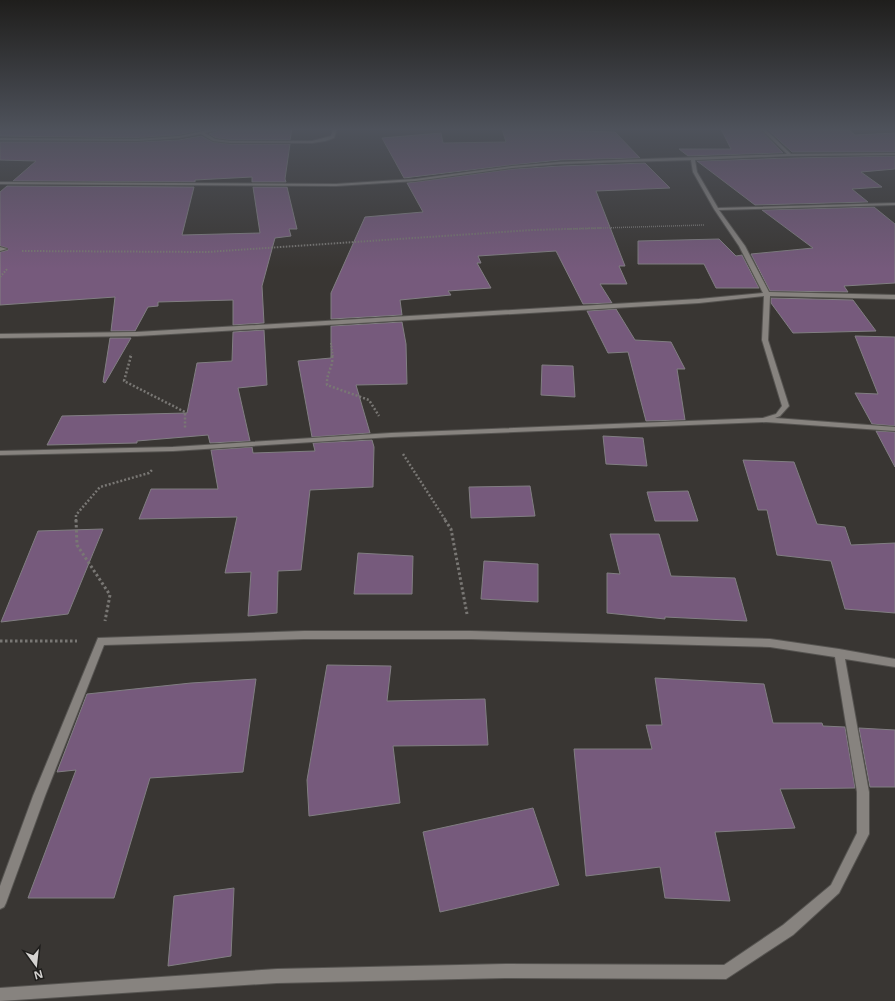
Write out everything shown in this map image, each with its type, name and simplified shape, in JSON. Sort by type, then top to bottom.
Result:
[{"type":"street","points":[[0,183],[336,185],[415,180],[447,176]]},
{"type":"street","points":[[697,176],[716,209],[742,246],[767,294],[765,340],[786,406],[778,414],[764,420]]},
{"type":"street","points":[[716,209],[895,204]]},
{"type":"street","points":[[0,336],[137,334],[684,302],[767,294],[895,297]]},
{"type":"street","points":[[0,453],[173,449],[391,435],[764,420],[895,428]]},
{"type":"street","points":[[0,903],[39,796],[101,641],[304,635],[471,635],[770,643],[895,663]]},
{"type":"street","points":[[0,994],[277,976],[505,971],[726,972],[788,930],[835,889],[863,834],[863,792],[839,653]]},
{"type":"path","points":[[16,251],[207,252],[532,230],[726,224]]},
{"type":"path","points":[[331,322],[333,360],[326,377],[327,385],[369,400],[451,529],[471,635]]},
{"type":"path","points":[[0,641],[101,641],[110,595],[78,545],[76,515],[100,487],[149,473],[185,437],[185,412],[124,381],[137,334]]},
{"type":"building","points":[[19,176],[285,176],[286,182],[252,182],[252,177],[195,180],[195,182],[13,181]]},
{"type":"building","points":[[403,176],[423,176],[404,178]]},
{"type":"building","points":[[462,176],[658,176],[670,188],[596,191],[625,266],[619,266],[627,284],[600,284],[612,303],[583,304],[556,251],[478,256],[481,263],[477,263],[491,288],[448,291],[451,295],[400,300],[402,315],[331,319],[331,293],[365,217],[423,212],[407,183]]},
{"type":"building","points":[[716,176],[866,176],[882,187],[852,189],[868,202],[755,205]]},
{"type":"building","points":[[7,186],[194,187],[182,235],[260,233],[253,187],[287,187],[297,229],[289,229],[291,236],[275,238],[262,286],[264,323],[233,325],[233,300],[158,302],[158,306],[148,307],[135,331],[111,331],[115,297],[0,305],[0,252],[8,250],[7,248],[0,246],[0,192]]},
{"type":"building","points":[[874,207],[895,224],[895,283],[844,286],[848,292],[770,291],[751,254],[813,248],[762,210]]},
{"type":"building","points":[[719,239],[736,256],[742,255],[759,288],[716,288],[704,264],[638,264],[638,241]]},
{"type":"building","points":[[771,298],[853,300],[876,331],[793,333],[771,303]]},
{"type":"building","points":[[616,309],[635,340],[671,342],[685,369],[677,369],[685,420],[646,421],[628,352],[608,353],[587,311]]},
{"type":"building","points":[[402,322],[406,344],[407,384],[356,385],[370,433],[312,437],[298,361],[331,358],[331,326]]},
{"type":"building","points":[[264,330],[267,385],[238,388],[250,441],[210,443],[208,435],[137,441],[137,443],[47,445],[62,416],[187,413],[197,363],[232,361],[233,332]]},
{"type":"building","points":[[855,336],[895,337],[895,426],[872,424],[855,393],[878,394]]},
{"type":"building","points":[[110,338],[131,338],[105,383],[103,382]]},
{"type":"building","points":[[542,365],[573,366],[575,397],[541,395]]},
{"type":"building","points":[[876,431],[895,432],[895,467]]},
{"type":"building","points":[[603,436],[643,438],[647,466],[606,464]]},
{"type":"building","points":[[372,440],[374,447],[373,487],[310,490],[301,570],[278,571],[277,613],[248,616],[251,572],[225,573],[237,517],[139,519],[151,489],[218,489],[211,450],[252,447],[253,453],[315,451],[313,443]]},
{"type":"building","points":[[743,460],[794,462],[817,524],[845,527],[851,545],[895,543],[895,613],[845,609],[831,561],[777,555],[767,510],[758,510]]},
{"type":"building","points":[[530,486],[535,516],[471,518],[469,487]]},
{"type":"building","points":[[688,491],[698,521],[655,521],[647,492]]},
{"type":"building","points":[[103,529],[68,614],[1,622],[38,531]]},
{"type":"building","points":[[610,534],[659,534],[671,576],[735,578],[747,621],[665,617],[665,619],[607,613],[607,573],[620,574]]},
{"type":"building","points":[[358,553],[413,556],[412,594],[354,594]]},
{"type":"building","points":[[484,561],[538,564],[538,602],[481,599]]},
{"type":"building","points":[[327,665],[391,666],[387,701],[485,699],[488,745],[393,746],[400,803],[309,816],[307,780]]},
{"type":"building","points":[[655,678],[764,684],[773,723],[822,723],[823,726],[845,727],[855,788],[780,789],[795,828],[715,832],[730,901],[665,898],[660,867],[586,876],[574,749],[652,749],[646,725],[662,725]]},
{"type":"building","points":[[256,679],[243,772],[150,778],[114,898],[28,898],[76,770],[57,772],[87,694],[191,683]]},
{"type":"building","points":[[859,728],[895,730],[895,787],[870,787]]},
{"type":"building","points":[[533,808],[559,885],[440,912],[423,832]]},
{"type":"building","points":[[234,888],[231,956],[168,966],[174,896]]}]
